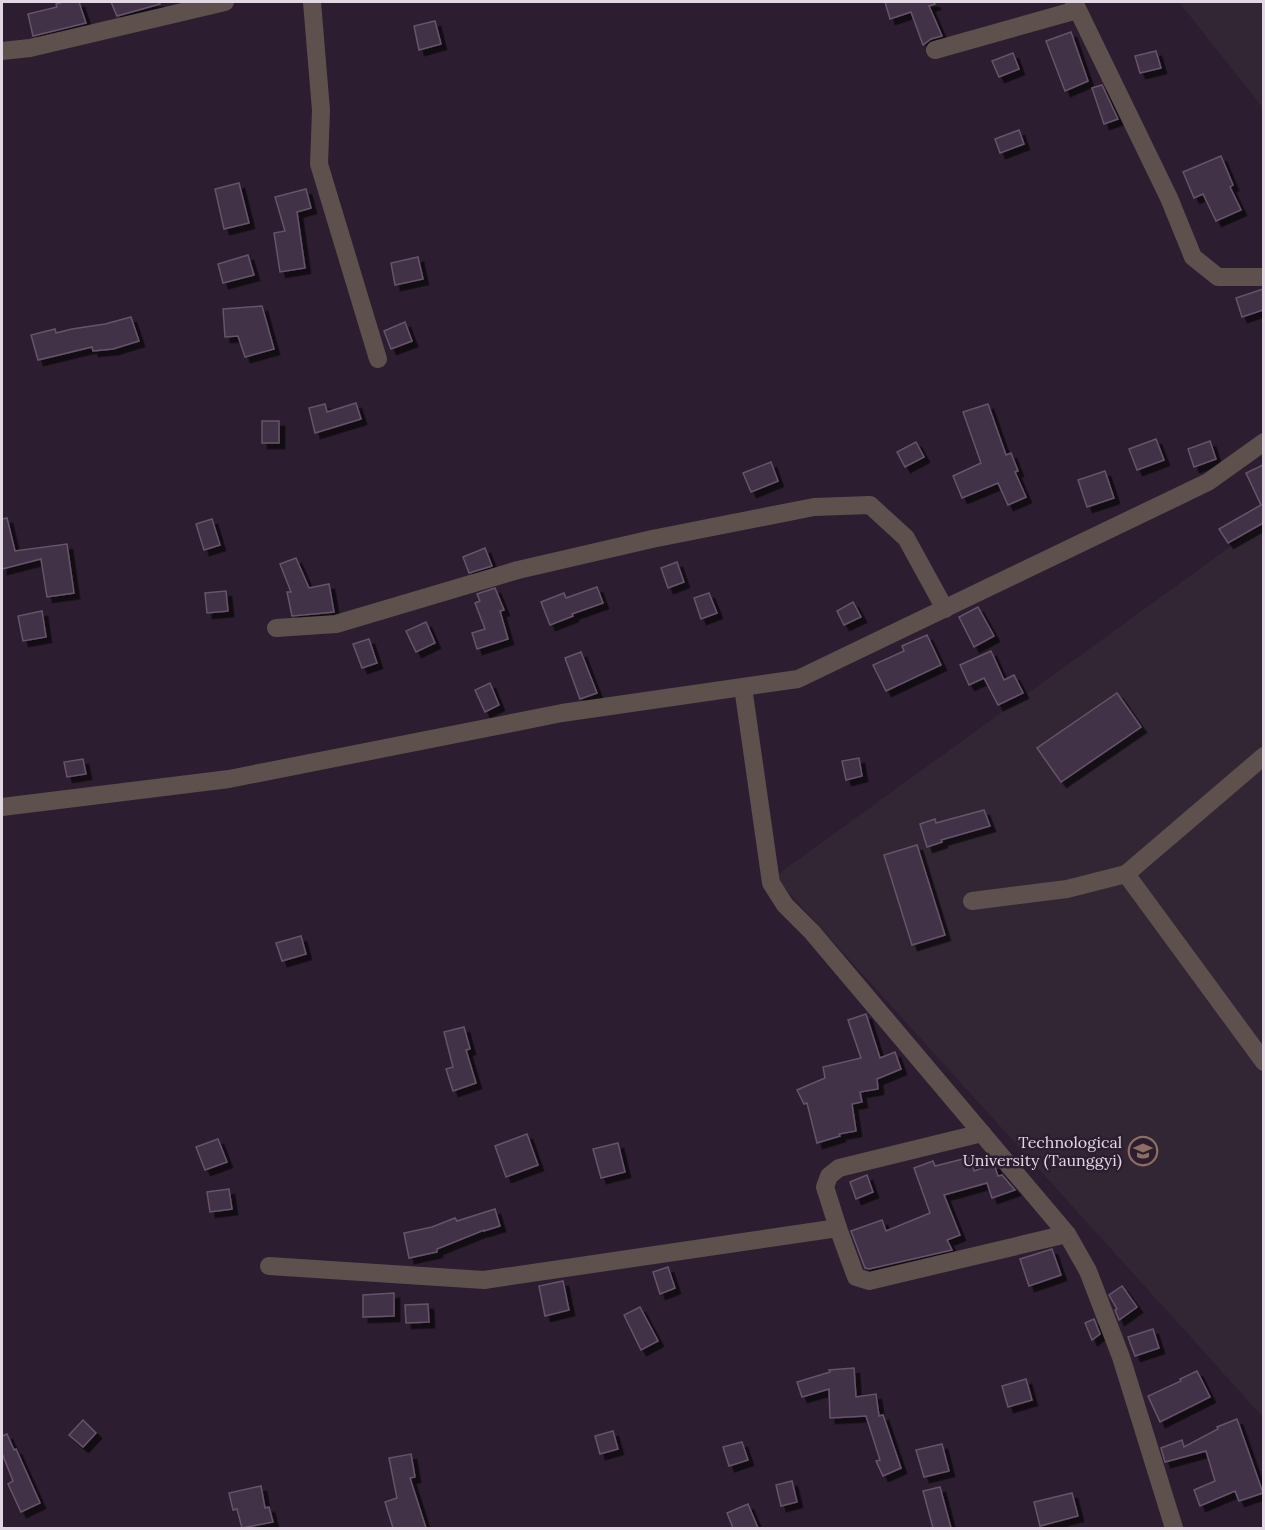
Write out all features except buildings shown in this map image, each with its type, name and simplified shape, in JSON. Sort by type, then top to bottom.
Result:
[{"type":"street","points":[[2,51],[30,48],[225,2]]},
{"type":"street","points":[[312,2],[321,110],[320,164],[378,359]]},
{"type":"street","points":[[935,50],[1076,6],[1164,188],[1193,257],[1218,277],[1263,277]]},
{"type":"street","points":[[2,807],[229,779],[562,713],[798,679],[1208,482],[1263,442]]},
{"type":"street","points":[[276,628],[336,624],[518,570],[652,538],[814,507],[870,505],[906,538],[945,609]]},
{"type":"street","points":[[743,687],[771,883],[785,905],[812,932],[1067,1234],[1088,1271],[1121,1357],[1174,1528]]},
{"type":"street","points":[[972,901],[1067,889],[1126,874],[1263,756]]},
{"type":"street","points":[[1126,874],[1263,1062]]},
{"type":"street","points":[[982,1133],[839,1168],[829,1176],[825,1187],[856,1277],[869,1281],[1067,1234]]},
{"type":"street","points":[[269,1266],[484,1280],[838,1227]]},
{"type":"shaded area","points":[[1179,2],[1263,2],[1263,108]]},
{"type":"shaded area","name":"Technological University (Taunggyi)","points":[[1263,523],[1263,1417],[782,885],[777,875]]},
{"type":"place","name":"Technological University (Taunggyi)","points":[[1143,1151]]}]
